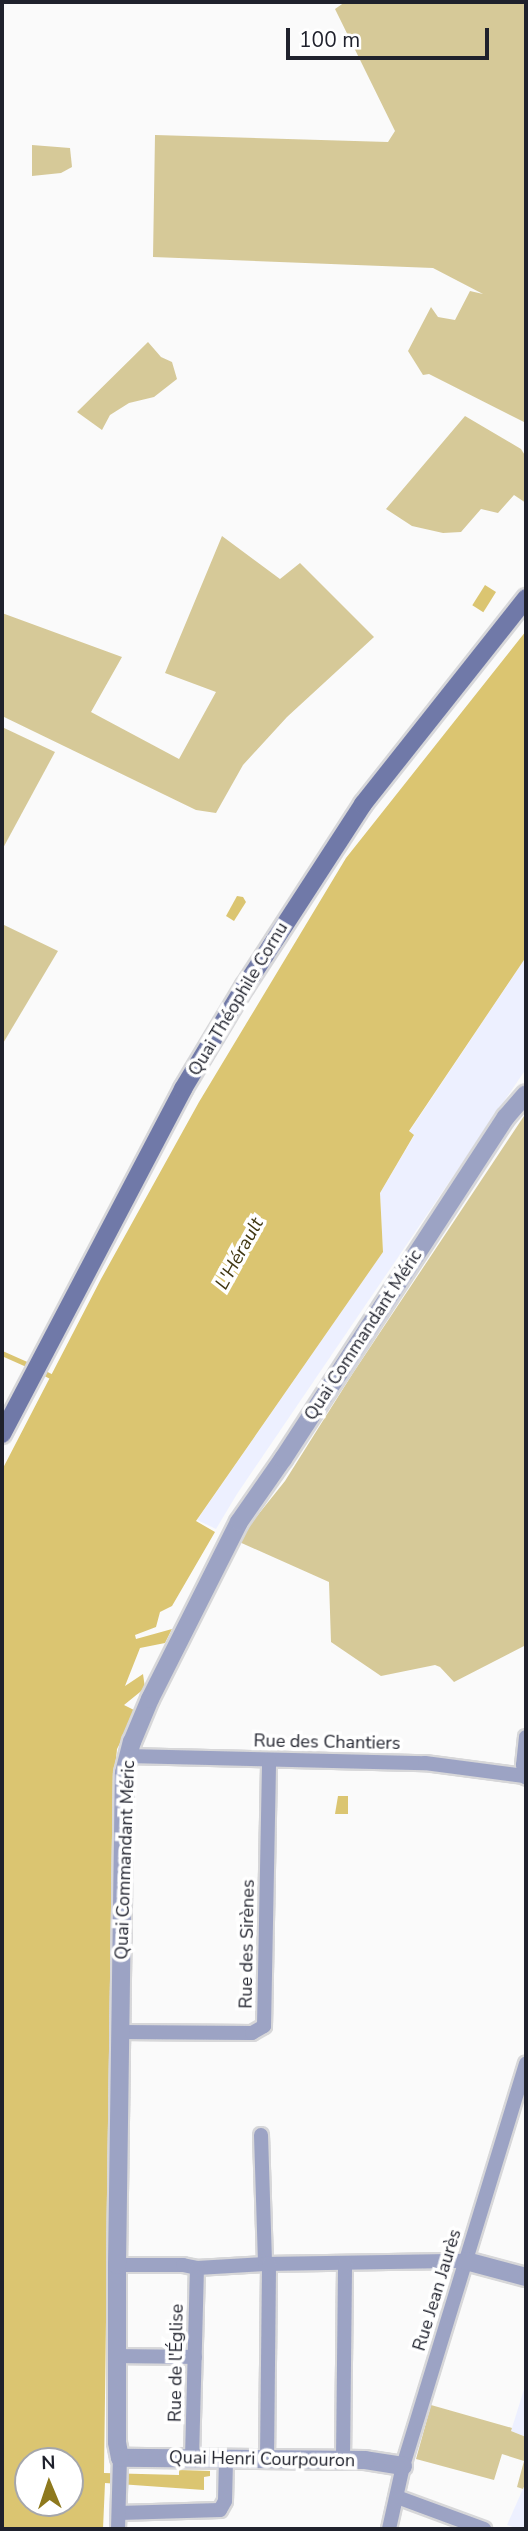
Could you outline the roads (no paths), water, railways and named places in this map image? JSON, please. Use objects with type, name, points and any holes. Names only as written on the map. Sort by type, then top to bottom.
[{"type":"main road","name":"Quai Théophile Cornu","points":[[2,1434],[183,1089],[326,857],[363,804],[526,598]]},
{"type":"street","name":"Quai Commandant Méric","points":[[118,2529],[120,2471],[117,2442],[117,2265],[123,1809],[128,1756],[150,1699],[239,1522],[506,1117],[526,1094]]},
{"type":"street","points":[[525,1777],[526,1737]]},
{"type":"street","name":"Rue des Chantiers","points":[[128,1756],[425,1763],[525,1777]]},
{"type":"street","name":"Rue des Sirènes","points":[[121,2032],[252,2033],[264,2026],[269,1760]]},
{"type":"street","name":"Rue Jean Jaurès","points":[[389,2529],[403,2466],[526,2063]]},
{"type":"street","points":[[261,2135],[267,2264],[267,2459]]},
{"type":"street","points":[[117,2265],[183,2265],[197,2269],[267,2264],[466,2261],[526,2277]]},
{"type":"street","points":[[343,2460],[345,2263]]},
{"type":"street","name":"Rue de l'Église","points":[[192,2458],[197,2269]]},
{"type":"street","points":[[117,2356],[195,2357]]},
{"type":"street","name":"Quai Henri Courpouron","points":[[120,2471],[192,2458],[343,2460],[403,2466]]},
{"type":"street","points":[[119,2513],[220,2510],[225,2501],[226,2459]]},
{"type":"street","points":[[397,2497],[484,2529]]},
{"type":"water","points":[[485,585],[496,592],[483,612],[472,605]]},
{"type":"water","name":"L'Hérault","points":[[526,631],[526,957],[409,1131],[414,1135],[380,1193],[383,1252],[196,1521],[215,1532],[172,1606],[160,1612],[156,1627],[135,1635],[136,1639],[172,1629],[165,1643],[140,1648],[125,1686],[143,1674],[145,1688],[124,1705],[136,1711],[117,1749],[113,1788],[104,2473],[179,2475],[179,2470],[210,2471],[210,2476],[204,2477],[204,2490],[105,2483],[103,2529],[2,2529],[2,1470],[101,1279],[199,1102],[346,858]]},
{"type":"water","points":[[237,896],[243,897],[246,902],[234,921],[226,916]]},
{"type":"water","points":[[338,1796],[348,1796],[348,1814],[335,1814]]},
{"type":"waterway","points":[[2,1353],[33,1367]]},
{"type":"waterway","points":[[41,1371],[51,1376]]}]
